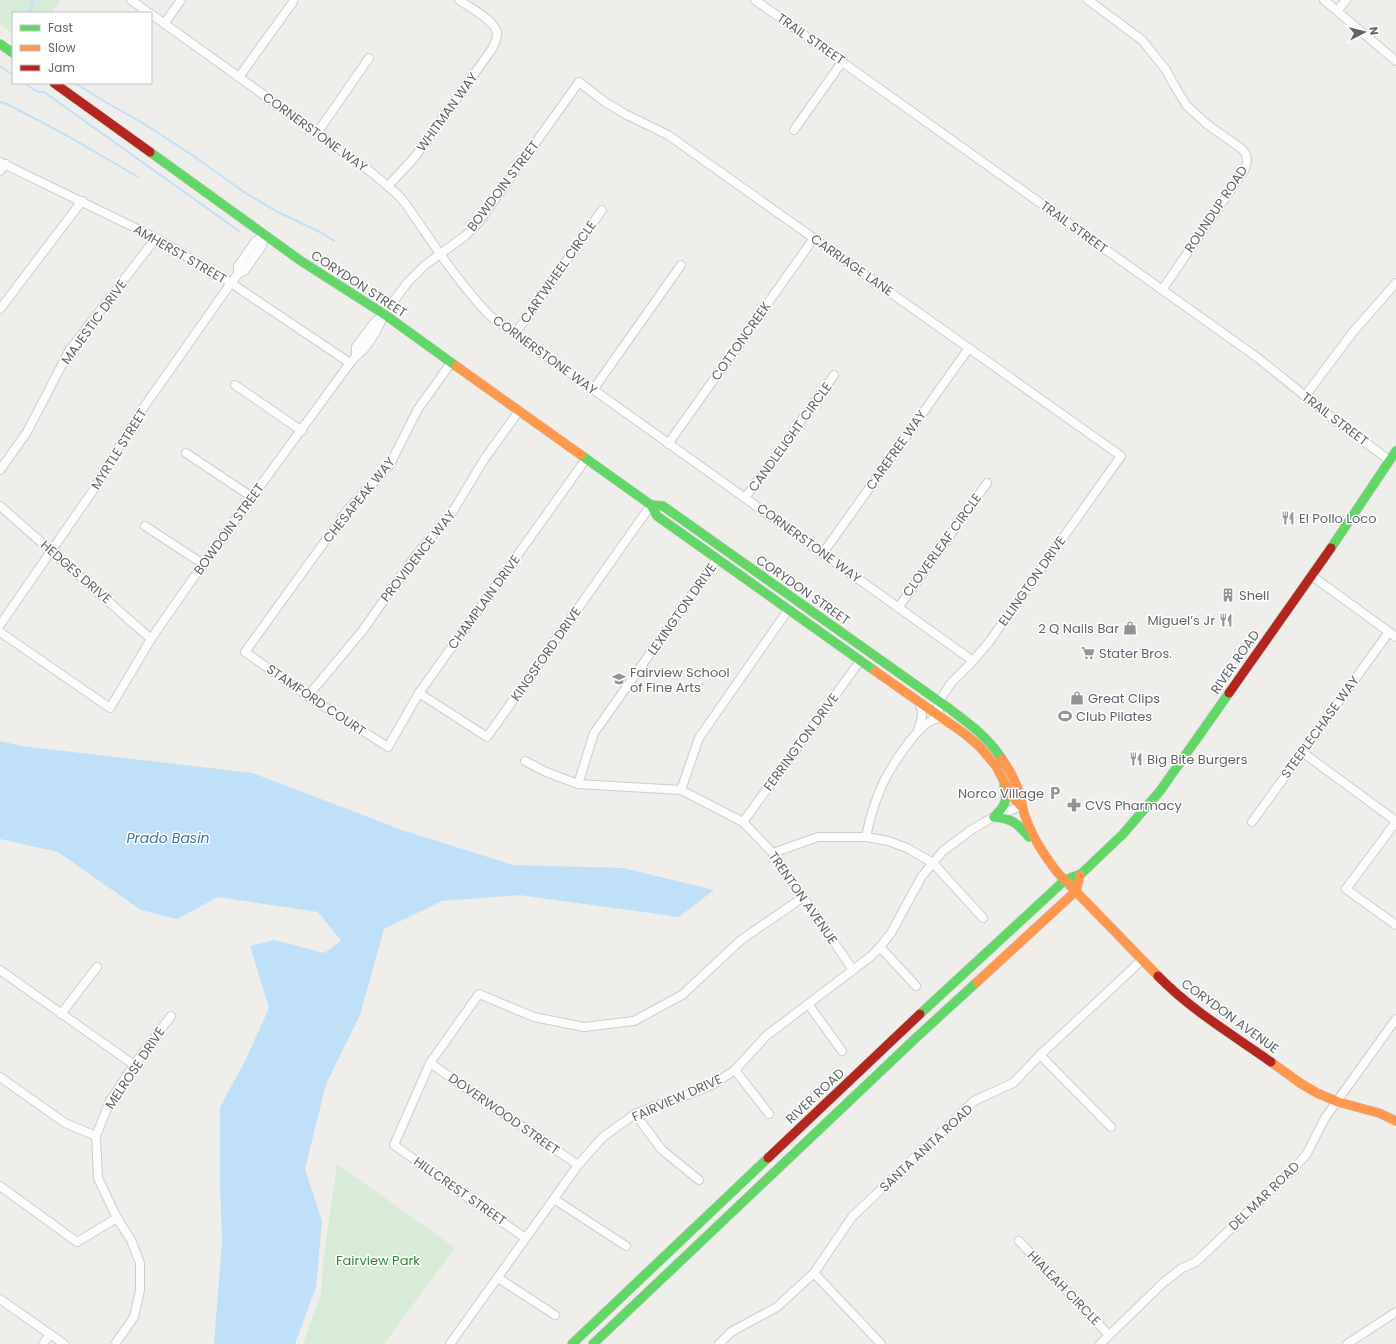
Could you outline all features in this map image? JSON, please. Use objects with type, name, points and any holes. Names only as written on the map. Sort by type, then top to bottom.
[{"type":"main road","points":[[0,35],[7,48]]},
{"type":"main road","name":"CORYDON STREET","points":[[55,84],[301,261],[384,314],[651,505],[657,516],[965,734],[980,747],[996,766],[1012,794],[1021,806],[1037,845],[1046,859],[1076,891]]},
{"type":"main road","name":"RIVER ROAD","points":[[572,1344],[925,1009],[1065,880],[1080,875],[1123,834],[1160,791],[1312,576],[1364,495],[1396,451]]},
{"type":"main road","name":"CORYDON STREET","points":[[651,505],[663,506],[939,702],[984,736],[1005,764],[1019,790],[1021,806]]},
{"type":"main road","points":[[994,817],[1005,804],[1007,799],[996,766]]},
{"type":"main road","points":[[994,817],[1006,817],[1015,821],[1037,845]]},
{"type":"main road","points":[[1076,891],[1080,875]]},
{"type":"main road","name":"RIVER ROAD","points":[[593,1344],[919,1034],[1076,891]]},
{"type":"main road","name":"CORYDON AVENUE","points":[[1076,891],[1172,990],[1196,1009],[1300,1083],[1317,1093],[1338,1102],[1379,1113],[1396,1121]]},
{"type":"street","name":"CORNERSTONE WAY","points":[[131,0],[147,12]]},
{"type":"street","points":[[164,24],[181,0]]},
{"type":"street","name":"WHITMAN WAY","points":[[388,186],[414,158],[492,49],[496,41],[497,32],[493,24],[459,0]]},
{"type":"street","name":"TRAIL STREET","points":[[755,0],[1258,358],[1331,417],[1389,460]]},
{"type":"street","name":"ROUNDUP ROAD","points":[[1088,0],[1142,40],[1166,70],[1187,106],[1208,125],[1246,153],[1247,158],[1245,169],[1162,290]]},
{"type":"street","points":[[1324,0],[1338,10],[1396,61]]},
{"type":"street","points":[[1338,10],[1346,0]]},
{"type":"street","points":[[239,78],[293,2]]},
{"type":"street","name":"CORNERSTONE WAY","points":[[152,15],[371,172],[388,186],[405,203],[469,294],[489,315],[973,661]]},
{"type":"street","points":[[317,133],[369,58]]},
{"type":"street","points":[[794,130],[842,62]]},
{"type":"street","name":"CARRIAGE LANE","points":[[578,82],[605,102],[625,114],[668,135],[1121,456]]},
{"type":"street","name":"BOWDOIN STREET","points":[[0,632],[110,708],[151,639],[203,564],[302,431],[356,355],[356,347],[408,283],[425,266],[465,236],[478,223],[578,82]]},
{"type":"street","points":[[0,171],[3,163]]},
{"type":"street","name":"AMHERST STREET","points":[[3,163],[156,238],[231,283],[350,363]]},
{"type":"street","points":[[0,309],[82,201]]},
{"type":"street","name":"CARTWHEEL CIRCLE","points":[[515,334],[602,210]]},
{"type":"street","name":"MYRTLE STREET","points":[[0,625],[94,489],[139,414],[238,274],[238,266],[255,242],[264,235]]},
{"type":"street","name":"MAJESTIC DRIVE","points":[[0,470],[27,432],[69,351],[156,238]]},
{"type":"street","name":"COTTONCREEK","points":[[668,444],[814,238]]},
{"type":"street","points":[[593,390],[681,265]]},
{"type":"street","points":[[1305,396],[1353,332],[1396,283]]},
{"type":"street","name":"CAREFREE WAY","points":[[823,553],[968,348]]},
{"type":"street","name":"CHESAPEAK WAY","points":[[245,652],[349,508],[389,466],[418,409],[451,363]]},
{"type":"street","name":"CANDLELIGHT CIRCLE","points":[[745,498],[834,375]]},
{"type":"street","points":[[235,385],[302,431]]},
{"type":"street","name":"PROVIDENCE WAY","points":[[308,696],[363,630],[413,559],[453,511],[485,458],[519,411]]},
{"type":"street","points":[[186,453],[252,497]]},
{"type":"street","name":"ELLINGTON DRIVE","points":[[939,702],[952,682],[989,642],[1121,456]]},
{"type":"street","name":"CHAMPLAIN DRIVE","points":[[388,747],[419,692],[586,459]]},
{"type":"street","name":"CLOVERLEAF CIRCLE","points":[[898,608],[987,483]]},
{"type":"street","name":"KINGSFORD DRIVE","points":[[419,692],[487,737],[651,505]]},
{"type":"street","name":"HEDGES DRIVE","points":[[0,506],[151,639]]},
{"type":"street","points":[[145,526],[203,564]]},
{"type":"street","name":"LEXINGTON DRIVE","points":[[578,784],[594,733],[717,559]]},
{"type":"street","points":[[1312,576],[1396,637]]},
{"type":"street","points":[[681,790],[699,738],[788,610]]},
{"type":"street","name":"STEEPLECHASE WAY","points":[[1252,822],[1389,632]]},
{"type":"street","name":"STAMFORD COURT","points":[[245,652],[308,696],[388,747]]},
{"type":"street","name":"FERRINGTON DRIVE","points":[[743,822],[860,661]]},
{"type":"street","name":"CORYDON STREET","points":[[898,686],[904,686],[927,701],[939,702]]},
{"type":"street","points":[[866,837],[871,814],[879,792],[888,774],[917,732],[923,715],[923,710],[919,702]]},
{"type":"street","points":[[917,732],[931,721],[942,718],[939,713],[939,702]]},
{"type":"street","points":[[1302,752],[1396,821],[1346,889],[1396,925]]},
{"type":"street","name":"TRENTON AVENUE","points":[[525,761],[546,772],[578,784],[681,790],[743,822],[773,853],[802,898],[853,970]]},
{"type":"street","name":"FAIRVIEW DRIVE","points":[[450,1344],[578,1165],[603,1137],[635,1114],[712,1085],[735,1070],[766,1036],[789,1017],[870,957],[880,947],[891,933],[922,876],[943,851],[971,830],[994,817],[1021,806]]},
{"type":"street","points":[[773,853],[818,837],[866,837],[888,841],[907,848],[933,863],[983,918]]},
{"type":"street","points":[[430,1063],[479,994],[534,1017],[584,1027],[634,1021],[682,996],[742,940],[802,898]]},
{"type":"street","points":[[880,947],[916,986]]},
{"type":"street","name":"SANTA ANITA ROAD","points":[[719,1344],[731,1332],[777,1307],[814,1273],[852,1217],[974,1102],[1013,1082],[1142,960]]},
{"type":"street","points":[[61,1014],[97,967]]},
{"type":"street","points":[[0,970],[134,1065]]},
{"type":"street","points":[[808,1004],[842,1051]]},
{"type":"street","name":"MELROSE DRIVE","points":[[115,1344],[134,1317],[140,1290],[140,1263],[131,1240],[117,1218],[98,1178],[96,1136],[110,1101],[134,1065],[171,1016]]},
{"type":"street","name":"DEL MAR ROAD","points":[[1100,1344],[1163,1283],[1182,1268],[1196,1262],[1298,1165],[1306,1155],[1325,1118],[1338,1102],[1396,1019]]},
{"type":"street","points":[[1040,1055],[1111,1127]]},
{"type":"street","name":"HILLCREST STREET","points":[[430,1063],[394,1145],[525,1238]]},
{"type":"street","name":"DOVERWOOD STREET","points":[[430,1063],[578,1165]]},
{"type":"street","points":[[735,1070],[769,1114]]},
{"type":"street","points":[[0,1077],[65,1123],[96,1136]]},
{"type":"street","points":[[635,1114],[662,1150],[699,1180]]},
{"type":"street","points":[[0,1186],[77,1242],[117,1218]]},
{"type":"street","points":[[554,1199],[626,1246]]},
{"type":"street","name":"HIALEAH CIRCLE","points":[[1019,1241],[1109,1335]]},
{"type":"street","points":[[814,1273],[881,1344]]},
{"type":"street","points":[[498,1278],[555,1315]]},
{"type":"street","points":[[0,1299],[64,1344]]},
{"type":"street","points":[[1347,1344],[1396,1312]]},
{"type":"street","points":[[43,1344],[50,1334]]},
{"type":"green space","points":[[0,0],[61,0],[52,12],[12,12],[12,33],[0,24]]},
{"type":"green space","name":"Fairview Park","points":[[337,1164],[455,1248],[384,1344],[303,1344],[321,1293],[323,1263]]},
{"type":"water","name":"Prado Basin","points":[[0,741],[21,746],[253,773],[402,830],[513,865],[623,868],[714,890],[679,917],[519,895],[442,901],[384,929],[360,1015],[326,1084],[305,1169],[322,1221],[316,1287],[295,1344],[214,1344],[222,1242],[220,1107],[245,1061],[269,1008],[250,946],[274,940],[324,953],[341,941],[318,912],[218,897],[177,919],[141,910],[58,852],[0,839]]},
{"type":"waterway","points":[[31,12],[33,0]]},
{"type":"waterway","points":[[27,12],[31,11]]},
{"type":"waterway","points":[[0,66],[12,74]]},
{"type":"waterway","points":[[26,84],[38,92],[44,92],[239,231]]},
{"type":"waterway","points":[[77,84],[146,125],[247,194],[278,212],[322,233],[334,241]]},
{"type":"waterway","points":[[0,102],[7,104],[66,135],[138,177]]},
{"type":"traffic: fast","points":[[0,44],[12,52]]},
{"type":"traffic: fast","points":[[150,152],[301,261],[384,314],[456,366]]},
{"type":"traffic: fast","points":[[1331,548],[1396,451]]},
{"type":"traffic: fast","points":[[581,455],[651,505],[657,516],[875,671]]},
{"type":"traffic: fast","points":[[651,505],[663,506],[947,707],[970,724],[984,737],[1002,759]]},
{"type":"traffic: fast","points":[[920,1014],[1065,880],[1081,874],[1123,834],[1160,791],[1229,693]]},
{"type":"traffic: fast","points":[[994,817],[1005,803],[1006,796],[1004,786]]},
{"type":"traffic: fast","points":[[994,817],[1014,822],[1029,837]]},
{"type":"traffic: fast","points":[[593,1344],[919,1035],[977,982]]},
{"type":"traffic: fast","points":[[572,1344],[768,1158]]},
{"type":"traffic: slow","points":[[456,366],[581,455]]},
{"type":"traffic: slow","points":[[875,671],[965,734],[980,747],[996,766],[1011,795],[1021,806]]},
{"type":"traffic: slow","points":[[1002,759],[1012,775],[1031,831],[1052,866],[1158,976]]},
{"type":"traffic: slow","points":[[977,982],[1076,891],[1080,875]]},
{"type":"traffic: slow","points":[[1271,1062],[1300,1083],[1317,1093],[1338,1102],[1379,1113],[1396,1121]]},
{"type":"traffic: jam","points":[[55,84],[150,152]]},
{"type":"traffic: jam","points":[[1229,693],[1331,548]]},
{"type":"traffic: jam","points":[[1158,976],[1198,1011],[1271,1062]]},
{"type":"traffic: jam","points":[[768,1158],[920,1014]]},
{"type":"place","name":"El Pollo Loco","points":[[1288,518]]},
{"type":"place","name":"Shell","points":[[1228,595]]},
{"type":"place","name":"Miguel’s Jr","points":[[1226,620]]},
{"type":"place","name":"2 Q Nails Bar","points":[[1130,628]]},
{"type":"place","name":"Stater Bros.","points":[[1088,653]]},
{"type":"place","name":"Fairview School of Fine Arts","points":[[619,679]]},
{"type":"place","name":"Great Clips","points":[[1077,698]]},
{"type":"place","name":"Club Pilates","points":[[1065,716]]},
{"type":"place","name":"Big Bite Burgers","points":[[1136,759]]},
{"type":"place","name":"Norco Village","points":[[1055,793]]},
{"type":"place","name":"CVS Pharmacy","points":[[1074,805]]}]
